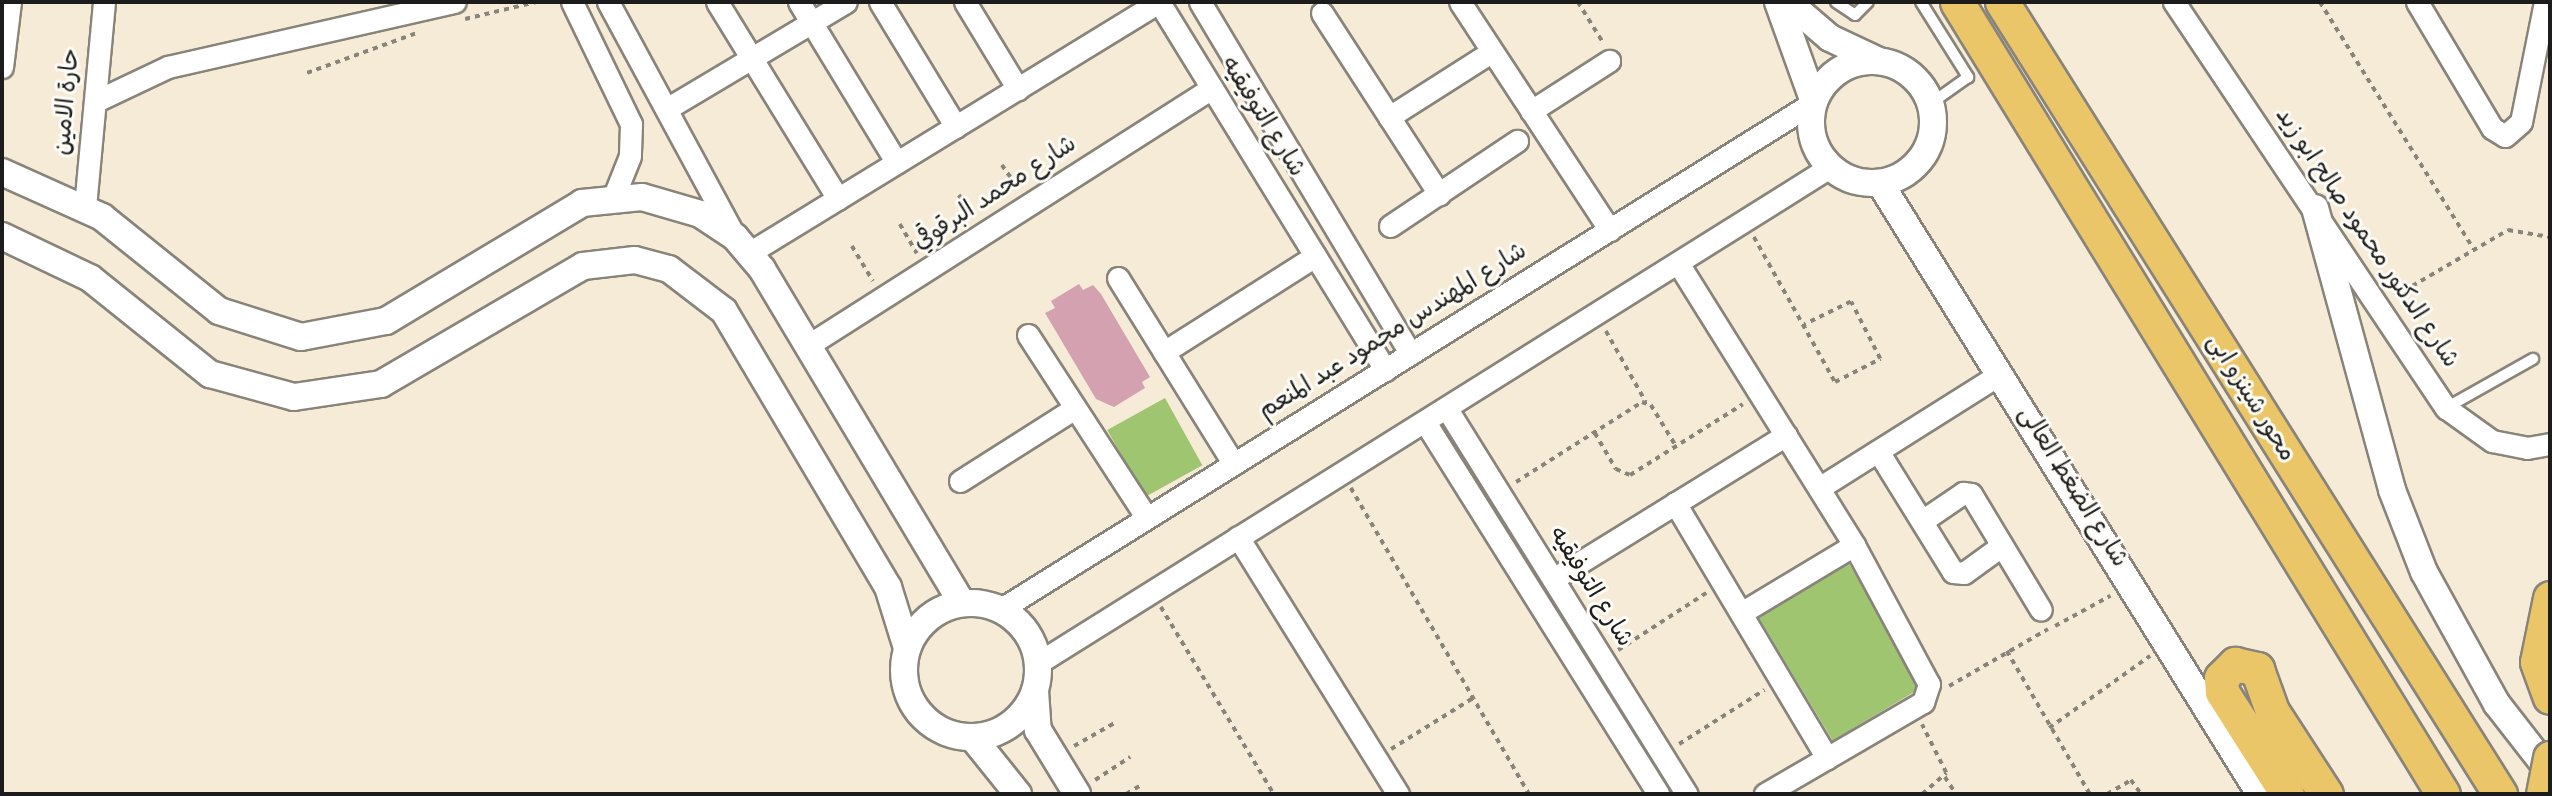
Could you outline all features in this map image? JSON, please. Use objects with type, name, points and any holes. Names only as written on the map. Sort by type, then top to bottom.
[{"type":"main road","name":"محور شينزو ابى","points":[[1957,2],[2443,794]]},
{"type":"main road","name":"محور شينزو ابى","points":[[2002,2],[2500,794]]},
{"type":"main road","points":[[2550,598],[2537,662],[2550,697]]},
{"type":"main road","points":[[2264,794],[2222,692],[2221,678],[2235,664],[2257,669],[2272,711],[2326,794]]},
{"type":"main road","points":[[2543,794],[2550,758]]},
{"type":"street","points":[[2,67],[10,2]]},
{"type":"street","name":"حارة الامين","points":[[85,207],[104,2]]},
{"type":"street","points":[[572,2],[631,124],[631,156],[614,196]]},
{"type":"street","points":[[608,2],[742,245],[807,346],[962,603]]},
{"type":"street","points":[[717,2],[838,199]]},
{"type":"street","points":[[799,2],[897,163]]},
{"type":"street","points":[[668,108],[846,2]]},
{"type":"street","points":[[880,2],[956,127]]},
{"type":"street","points":[[965,2],[1018,89]]},
{"type":"street","points":[[742,245],[838,199],[1159,2]]},
{"type":"street","name":"شارع التوفيقيه","points":[[1159,2],[1385,370]]},
{"type":"street","name":"شارع التوفيقيه","points":[[1200,2],[1411,354]]},
{"type":"street","points":[[1460,2],[1609,230]]},
{"type":"street","points":[[1778,2],[1814,102],[1814,142],[1830,167],[1859,182],[1880,183],[1905,173],[1923,155],[1932,130],[1930,104],[1908,73],[1830,38],[1788,2]]},
{"type":"street","name":"شارع الدكتور محمود صالح ابو زيد","points":[[2174,2],[2315,208],[2446,408],[2492,441],[2527,448],[2550,444]]},
{"type":"street","points":[[2417,2],[2492,128],[2505,136],[2521,122],[2545,2]]},
{"type":"street","points":[[96,101],[168,67],[458,11]]},
{"type":"street","points":[[1322,13],[1439,194]]},
{"type":"street","points":[[1389,117],[1491,52]]},
{"type":"street","points":[[1531,111],[1609,61]]},
{"type":"street","points":[[1814,102],[1846,67],[1884,62]]},
{"type":"street","name":"شارع محمد البرقوقي","points":[[807,346],[1212,88]]},
{"type":"street","name":"شارع المهندس محمود عبد المنعم","points":[[1001,609],[1814,102]]},
{"type":"street","points":[[1390,226],[1517,141]]},
{"type":"street","points":[[1038,663],[1830,167]]},
{"type":"street","points":[[2,172],[85,207],[133,237],[219,311],[273,333],[311,337],[386,321],[563,210],[614,196],[681,206],[742,245]]},
{"type":"street","name":"شارع الضغط العالى","points":[[1880,183],[2264,794]]},
{"type":"street","points":[[2315,208],[2415,552],[2464,651],[2550,772]]},
{"type":"street","points":[[2,236],[90,278],[210,374],[294,397],[381,384],[583,266],[635,260],[669,268],[724,311],[888,587],[907,648],[905,685],[917,710],[937,729],[973,738],[1012,724],[1035,691]]},
{"type":"street","points":[[1164,352],[1315,256]]},
{"type":"street","points":[[1678,263],[1854,545],[1927,675],[1918,705],[1765,794]]},
{"type":"street","points":[[1118,278],[1234,464]]},
{"type":"street","points":[[1028,335],[1147,518]]},
{"type":"street","points":[[1819,488],[2000,374]]},
{"type":"street","points":[[960,481],[1075,408]]},
{"type":"street","name":"شارع التوفيقيه","points":[[1447,409],[1687,794]]},
{"type":"street","name":"شارع التوفيقيه","points":[[1425,422],[1658,794]]},
{"type":"street","points":[[1553,579],[1786,435]]},
{"type":"street","points":[[1878,451],[1958,575],[2001,546]]},
{"type":"street","points":[[1479,506],[1499,493]]},
{"type":"street","points":[[1922,521],[1969,493],[2041,610]]},
{"type":"street","points":[[1675,503],[1827,758]]},
{"type":"street","points":[[1238,537],[1398,794]]},
{"type":"street","points":[[1741,613],[1854,545]]},
{"type":"street","points":[[907,648],[928,618],[962,603],[1001,609],[1026,631],[1038,663],[1035,721],[1076,794]]},
{"type":"street","points":[[973,738],[1018,794]]},
{"type":"lane","points":[[1836,2],[1855,15],[1868,2]]},
{"type":"lane","points":[[1921,2],[1968,78],[1930,104]]},
{"type":"lane","points":[[2446,408],[2533,359]]},
{"type":"path","points":[[458,11],[536,2]]},
{"type":"path","points":[[1578,2],[1609,61]]},
{"type":"path","points":[[2320,2],[2474,250]]},
{"type":"path","points":[[307,73],[422,31]]},
{"type":"path","points":[[1002,165],[1029,205]]},
{"type":"path","points":[[959,195],[984,234]]},
{"type":"path","points":[[1746,221],[1804,326],[1836,383],[1880,359],[1851,302],[1804,326]]},
{"type":"path","points":[[900,224],[928,270]]},
{"type":"path","points":[[2378,306],[2508,230],[2550,237]]},
{"type":"path","points":[[852,246],[884,298]]},
{"type":"path","points":[[1596,314],[1646,402],[1676,446]]},
{"type":"path","points":[[1594,433],[1625,475],[1760,393]]},
{"type":"path","points":[[1499,493],[1646,402]]},
{"type":"path","points":[[1342,472],[1529,794]]},
{"type":"path","points":[[1602,660],[1722,582]]},
{"type":"path","points":[[1956,794],[1945,777],[1918,705],[2007,651],[2132,585]]},
{"type":"path","points":[[1151,591],[1274,794]]},
{"type":"path","points":[[2049,728],[2168,643]]},
{"type":"path","points":[[2007,651],[2049,728],[2090,794]]},
{"type":"path","points":[[1661,755],[1781,679]]},
{"type":"path","points":[[1375,758],[1473,698]]},
{"type":"path","points":[[1054,758],[1116,722]]},
{"type":"path","points":[[1076,794],[1130,757]]},
{"type":"path","points":[[1922,794],[1945,777]]},
{"type":"path","points":[[2107,794],[2131,780],[2141,794]]},
{"type":"path","points":[[1126,794],[1140,785]]},
{"type":"green space","points":[[1165,398],[1202,465],[1145,497],[1107,430]]},
{"type":"green space","points":[[1846,559],[1923,687],[1833,741],[1756,613]]},
{"type":"building","points":[[1079,284],[1083,290],[1093,285],[1101,294],[1150,377],[1142,382],[1145,388],[1114,407],[1096,399],[1045,313],[1055,308],[1051,301]]}]
